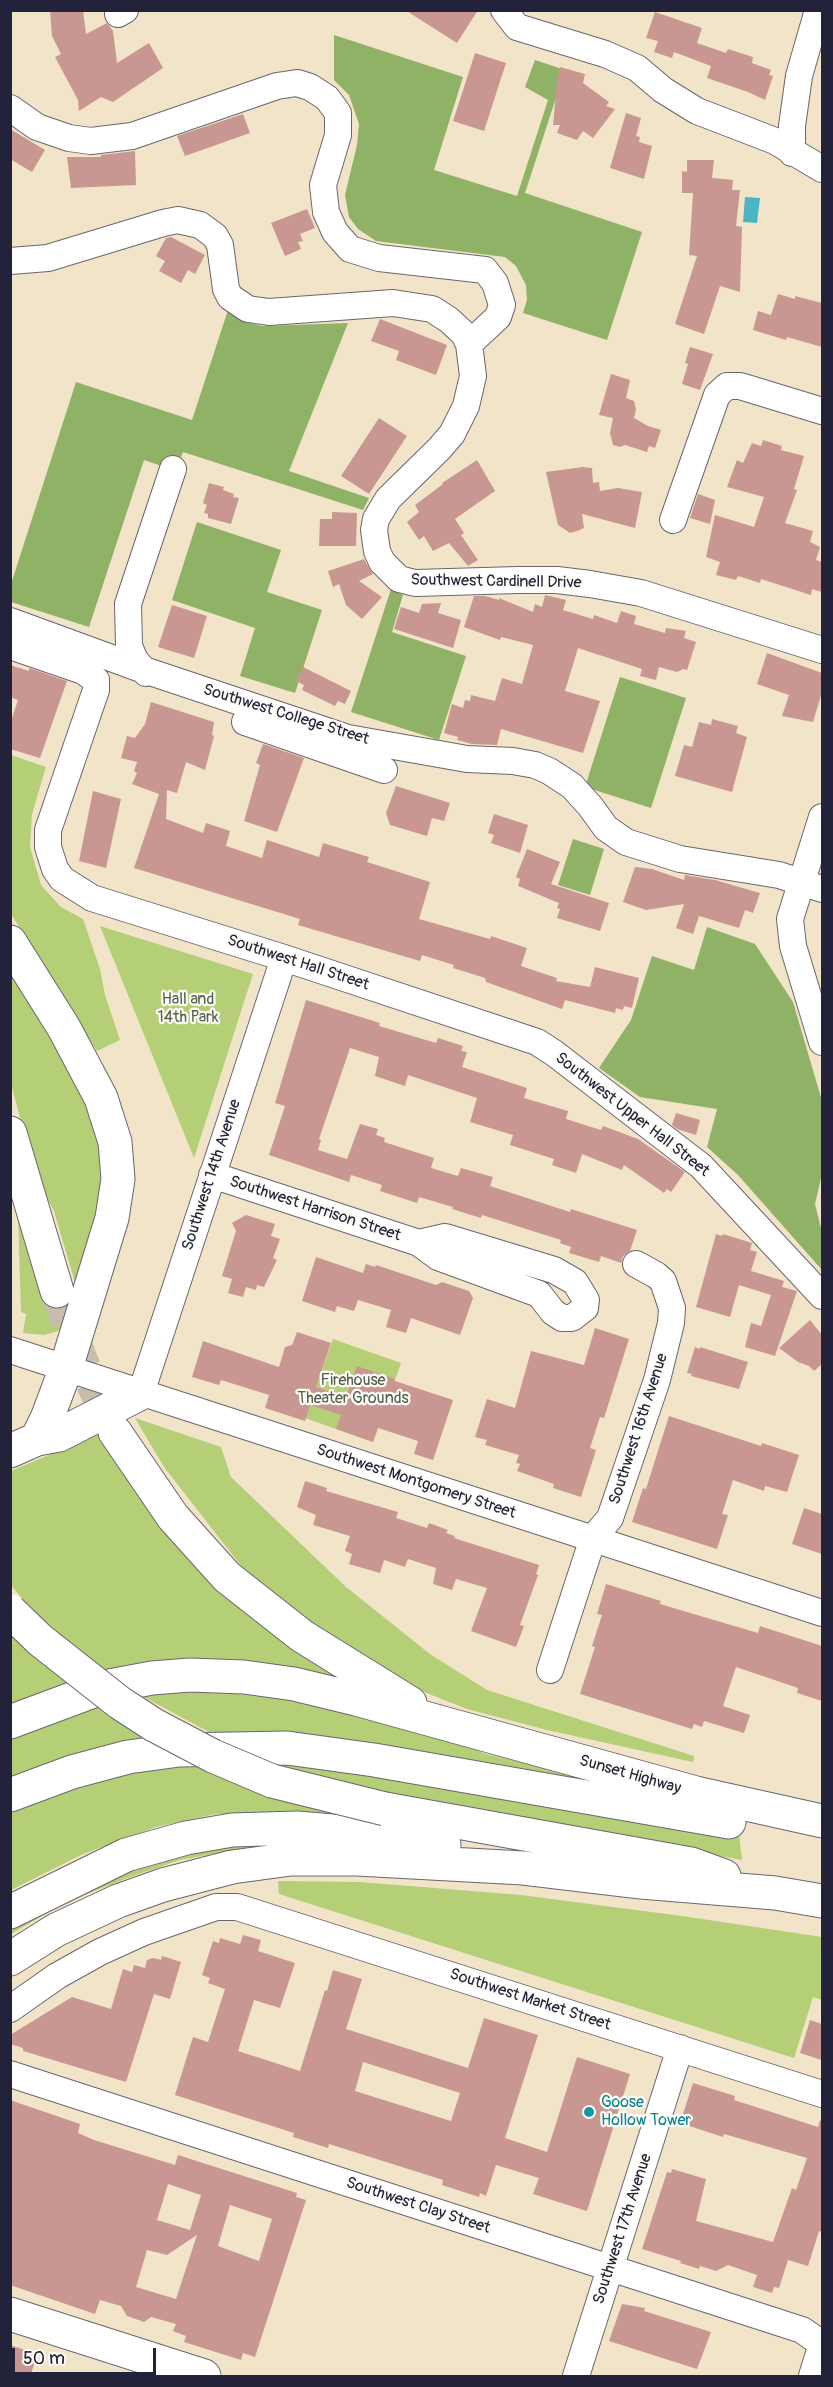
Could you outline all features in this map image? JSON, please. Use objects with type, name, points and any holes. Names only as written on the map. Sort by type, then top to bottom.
[{"type":"main road","points":[[10,942],[64,1028],[101,1098],[116,1142],[118,1179],[112,1218],[66,1368],[48,1416],[21,1446]]},
{"type":"main road","points":[[10,1133],[57,1291]]},
{"type":"main road","points":[[21,1446],[59,1435],[141,1393]]},
{"type":"main road","points":[[115,1432],[173,1517],[227,1578],[302,1636],[440,1721]]},
{"type":"main road","points":[[10,1611],[40,1640],[120,1703],[154,1725],[213,1756],[272,1781],[385,1809],[691,1864],[775,1893]]},
{"type":"main road","points":[[10,1722],[104,1687],[152,1678],[199,1675],[244,1677],[294,1684],[440,1721]]},
{"type":"main road","name":"Sunset Highway","points":[[440,1721],[696,1793],[822,1821]]},
{"type":"main road","points":[[10,1795],[72,1772],[128,1757],[179,1750],[287,1748],[374,1760],[813,1836],[822,1835]]},
{"type":"main road","points":[[10,1912],[126,1855],[186,1838],[232,1830],[297,1828],[380,1835],[467,1848],[523,1868]]},
{"type":"main road","points":[[10,1959],[57,1930],[118,1901],[163,1885],[232,1867],[291,1859],[523,1868],[641,1882],[775,1893],[822,1901]]},
{"type":"main road","points":[[10,2314],[204,2376]]},
{"type":"street","points":[[504,10],[517,27],[605,54],[637,68],[663,90],[697,111],[774,141],[822,169]]},
{"type":"street","points":[[792,153],[792,126],[799,76],[818,10]]},
{"type":"street","points":[[10,108],[37,127],[69,138],[92,141],[132,136],[277,86],[297,83],[310,87],[327,98],[338,113],[338,135],[323,185],[326,212],[335,231],[350,249],[379,258],[485,270],[495,283],[502,305],[498,317],[469,344],[465,334],[449,320],[432,309],[413,305],[393,303],[269,312],[248,309],[230,297],[226,289],[220,245],[215,236],[200,225],[178,220],[48,258],[10,261]]},
{"type":"street","name":"Southwest Cardinell Drive","points":[[469,344],[473,376],[460,421],[439,449],[388,499],[376,519],[374,530],[377,551],[382,562],[399,579],[415,583],[518,580],[590,584],[641,593],[822,650]]},
{"type":"street","points":[[673,520],[717,395],[727,386],[740,386],[822,411]]},
{"type":"street","points":[[173,469],[128,604],[129,646],[135,660],[168,692],[197,706],[384,770]]},
{"type":"street","name":"Southwest College Street","points":[[10,621],[144,670],[348,738],[467,759],[513,760],[535,765],[572,786],[606,828],[626,842],[680,859],[779,875],[811,886]]},
{"type":"street","name":"Southwest Hall Street","points":[[10,646],[83,671],[96,680],[96,690],[48,830],[48,847],[55,868],[62,879],[92,897],[537,1042]]},
{"type":"street","points":[[822,817],[811,886],[789,919],[790,933],[822,1041]]},
{"type":"street","name":"Southwest 14th Avenue","points":[[141,1393],[284,958]]},
{"type":"street","name":"Southwest Upper Hall Street","points":[[537,1042],[701,1166],[822,1296]]},
{"type":"street","name":"Southwest Harrison Street","points":[[212,1175],[419,1243],[438,1257],[539,1294],[553,1312],[562,1318],[572,1318],[585,1308],[586,1300],[575,1281],[554,1270],[445,1237],[419,1243]]},
{"type":"street","name":"Southwest 16th Avenue","points":[[550,1670],[593,1538],[610,1518],[657,1380],[672,1316],[670,1298],[663,1281],[636,1264]]},
{"type":"street","name":"Southwest Montgomery Street","points":[[17,1352],[822,1613]]},
{"type":"street","name":"Southwest Market Street","points":[[10,2009],[57,1976],[135,1936],[195,1912],[216,1907],[237,1907],[822,2094]]},
{"type":"street","name":"Southwest 17th Avenue","points":[[576,2376],[680,2048]]},
{"type":"street","name":"Southwest Clay Street","points":[[10,2074],[802,2330],[822,2344]]},
{"type":"street","points":[[812,2376],[822,2344]]},
{"type":"green space","points":[[334,35],[463,77],[434,170],[517,196],[548,100],[525,87],[535,60],[565,70],[525,193],[642,232],[607,340],[523,313],[527,300],[526,285],[516,266],[505,257],[376,241],[358,229],[349,217],[345,195],[357,145],[359,124],[349,95],[334,80]]},
{"type":"green space","points":[[228,310],[244,322],[262,326],[348,323],[289,471],[369,498],[363,510],[183,452],[176,471],[144,460],[89,627],[11,602],[11,584],[76,382],[192,420]]},
{"type":"green space","points":[[197,522],[281,550],[267,592],[322,610],[295,693],[240,676],[255,628],[172,600]]},
{"type":"green space","points":[[391,589],[403,595],[392,632],[466,656],[439,740],[351,712]]},
{"type":"green space","points":[[620,677],[686,698],[651,808],[585,787]]},
{"type":"green space","points":[[11,755],[46,767],[32,814],[30,847],[41,885],[61,907],[83,919],[100,969],[105,995],[120,1040],[97,1051],[11,914]]},
{"type":"green space","points":[[573,839],[604,849],[590,895],[558,885]]},
{"type":"green space","name":"Hall and 14th Park","points":[[100,926],[253,974],[194,1158]]},
{"type":"green space","points":[[707,927],[755,944],[793,1002],[822,1101],[822,1174],[815,1204],[822,1232],[822,1270],[738,1175],[707,1147],[717,1109],[640,1097],[599,1068],[631,1020],[652,956],[694,970]]},
{"type":"green space","points":[[10,969],[35,1006],[90,1113],[100,1138],[104,1198],[64,1325],[58,1331],[44,1335],[23,1333],[26,1314],[21,1312],[18,1215],[49,1296],[76,1286],[54,1211],[35,1175],[11,1083]]},
{"type":"green space","name":"Firehouse Theater Grounds","points":[[333,1339],[401,1363],[373,1442],[305,1418]]},
{"type":"green space","points":[[135,1418],[221,1447],[231,1477],[346,1587],[430,1654],[487,1690],[694,1756],[693,1762],[547,1730],[467,1709],[399,1682],[259,1589],[164,1467]]},
{"type":"green space","points":[[101,1433],[338,1672],[335,1684],[104,1674],[29,1607],[11,1585],[11,1471]]},
{"type":"green space","points":[[10,1628],[73,1685],[11,1706]]},
{"type":"green space","points":[[236,1684],[400,1721],[486,1754],[604,1781],[602,1788],[211,1733],[138,1694]]},
{"type":"green space","points":[[99,1705],[157,1741],[11,1782],[11,1737]]},
{"type":"green space","points":[[182,1755],[382,1820],[273,1813],[216,1814],[156,1827],[83,1854],[11,1890],[10,1811],[42,1792]]},
{"type":"green space","points":[[301,1759],[739,1834],[742,1860],[400,1798],[267,1762]]},
{"type":"green space","points":[[266,1844],[180,1860],[130,1877],[66,1902],[11,1934],[11,1926],[121,1869],[188,1849]]},
{"type":"green space","points":[[278,1881],[360,1882],[521,1895],[822,1937],[822,2000],[813,1997],[794,2058],[279,1894]]},
{"type":"water","points":[[745,197],[760,198],[757,223],[743,222]]},
{"type":"building","points":[[50,10],[83,10],[86,34],[107,23],[113,31],[117,63],[149,43],[163,68],[113,102],[101,97],[79,111],[78,100],[55,57],[61,54],[52,36]]},
{"type":"building","points":[[405,10],[478,10],[457,43]]},
{"type":"building","points":[[655,12],[702,28],[697,43],[726,53],[728,49],[753,57],[752,63],[771,70],[769,75],[773,76],[765,100],[707,78],[711,66],[674,52],[672,58],[654,52],[658,41],[646,38]]},
{"type":"building","points":[[475,53],[506,63],[484,131],[453,121]]},
{"type":"building","points":[[560,67],[585,74],[583,83],[609,102],[606,106],[615,109],[593,138],[583,131],[577,140],[557,133],[560,125],[553,125]]},
{"type":"building","points":[[626,113],[641,118],[636,136],[640,137],[639,142],[652,146],[644,179],[610,168]]},
{"type":"building","points":[[243,114],[250,133],[185,156],[177,136]]},
{"type":"building","points":[[10,129],[45,150],[32,172],[10,159]]},
{"type":"building","points":[[135,151],[136,185],[71,188],[67,157],[101,157],[101,155]]},
{"type":"building","points":[[687,160],[714,160],[712,178],[733,180],[732,190],[740,190],[736,226],[742,227],[740,292],[720,286],[704,334],[675,324],[697,256],[689,255],[693,193],[682,193],[682,171],[687,172]]},
{"type":"building","points":[[307,209],[315,228],[300,234],[303,241],[298,242],[301,249],[285,256],[271,223]]},
{"type":"building","points":[[171,237],[205,255],[195,274],[188,270],[181,283],[159,271],[165,261],[156,256],[166,238]]},
{"type":"building","points":[[778,294],[822,303],[822,347],[787,337],[786,340],[753,330],[758,311],[771,315]]},
{"type":"building","points":[[380,319],[447,345],[436,375],[396,360],[399,351],[371,341]]},
{"type":"building","points":[[690,347],[713,354],[700,390],[682,384]]},
{"type":"building","points":[[611,374],[630,380],[626,398],[634,401],[636,409],[634,418],[661,430],[655,448],[649,446],[647,452],[625,445],[620,447],[613,445],[610,433],[613,418],[599,415]]},
{"type":"building","points":[[379,418],[407,436],[369,494],[341,476]]},
{"type":"building","points":[[763,440],[782,446],[781,450],[804,456],[794,489],[797,490],[785,523],[813,531],[810,542],[820,547],[816,560],[822,562],[822,592],[812,589],[811,595],[761,579],[760,583],[738,576],[736,580],[716,575],[720,562],[706,557],[715,515],[754,527],[764,497],[727,487],[737,460],[743,463],[752,443],[761,446]]},
{"type":"building","points":[[477,460],[495,491],[455,519],[464,533],[461,535],[478,560],[468,566],[449,543],[433,551],[424,536],[419,540],[407,522],[419,512],[415,505],[442,483]]},
{"type":"building","points":[[592,468],[593,483],[599,482],[600,491],[618,488],[642,492],[635,528],[582,514],[584,528],[570,533],[558,525],[546,472]]},
{"type":"building","points":[[209,483],[224,487],[223,490],[239,498],[231,524],[208,518],[208,514],[204,513],[207,505],[203,503]]},
{"type":"building","points":[[698,494],[715,500],[710,524],[690,518]]},
{"type":"building","points":[[332,512],[357,513],[356,546],[319,546],[320,519],[332,519]]},
{"type":"building","points":[[364,559],[373,574],[359,581],[382,597],[362,619],[346,605],[339,584],[333,587],[328,571]]},
{"type":"building","points":[[545,595],[566,600],[563,610],[593,619],[594,615],[617,623],[621,611],[636,616],[634,624],[665,633],[666,628],[686,631],[684,638],[696,642],[687,670],[677,672],[659,667],[656,680],[640,676],[642,669],[578,648],[565,691],[600,701],[583,753],[501,729],[497,745],[472,744],[444,733],[452,704],[463,708],[465,700],[470,701],[471,695],[495,701],[502,678],[522,684],[533,645],[501,637],[500,640],[464,627],[474,596],[499,600],[499,598],[533,612],[535,604],[542,607]]},
{"type":"building","points":[[441,603],[438,613],[461,620],[453,648],[394,629],[401,607],[419,613],[422,604]]},
{"type":"building","points":[[172,605],[207,616],[194,658],[158,647]]},
{"type":"building","points":[[767,653],[822,673],[822,692],[813,722],[782,716],[789,695],[757,684]]},
{"type":"building","points":[[10,665],[29,671],[29,668],[67,681],[40,758],[10,749],[10,724],[18,700],[10,697]]},
{"type":"building","points":[[303,667],[351,691],[345,704],[338,701],[335,706],[302,690],[304,685],[296,681]]},
{"type":"building","points":[[151,702],[214,722],[212,735],[214,736],[205,770],[186,762],[177,793],[167,790],[166,819],[203,833],[206,823],[230,831],[226,846],[262,858],[267,840],[319,857],[323,843],[369,857],[367,862],[430,882],[419,919],[490,939],[491,936],[527,948],[521,966],[557,978],[556,981],[590,987],[595,967],[639,978],[632,1008],[624,1006],[623,1010],[616,1008],[615,1013],[565,1000],[562,1009],[486,982],[485,978],[453,968],[454,965],[422,955],[420,961],[298,925],[300,919],[134,868],[159,794],[132,784],[137,773],[134,771],[137,762],[121,758],[127,736],[135,738],[145,724]]},
{"type":"building","points":[[712,719],[738,726],[736,733],[747,737],[732,792],[675,776],[684,745],[692,747],[699,722],[711,725]]},
{"type":"building","points":[[263,744],[304,758],[277,832],[244,821],[260,765],[256,763]]},
{"type":"building","points":[[396,786],[450,803],[444,821],[432,818],[427,836],[390,825],[386,813]]},
{"type":"building","points":[[93,791],[121,799],[106,868],[79,861]]},
{"type":"building","points":[[494,814],[528,825],[520,853],[491,843],[494,835],[488,833]]},
{"type":"building","points":[[527,849],[560,862],[551,884],[609,903],[600,931],[557,918],[559,903],[518,886],[520,879],[516,877]]},
{"type":"building","points":[[635,867],[652,869],[684,880],[685,875],[715,880],[760,893],[753,913],[745,910],[739,928],[699,916],[693,934],[676,928],[684,904],[646,910],[623,902]]},
{"type":"building","points":[[306,1000],[436,1043],[438,1038],[463,1046],[461,1051],[467,1052],[462,1067],[527,1088],[524,1098],[568,1111],[566,1119],[601,1130],[603,1126],[638,1139],[685,1172],[671,1192],[667,1189],[664,1193],[624,1165],[622,1170],[582,1154],[576,1173],[552,1165],[554,1159],[510,1145],[513,1135],[470,1122],[477,1098],[408,1075],[405,1086],[375,1076],[379,1057],[350,1048],[319,1139],[321,1140],[318,1150],[347,1159],[360,1124],[378,1129],[376,1135],[385,1138],[384,1142],[434,1158],[431,1168],[458,1176],[461,1168],[493,1177],[490,1186],[570,1212],[571,1209],[637,1230],[630,1251],[623,1256],[621,1263],[601,1256],[599,1262],[569,1253],[571,1247],[560,1243],[561,1240],[482,1215],[481,1218],[419,1197],[417,1203],[380,1191],[382,1185],[351,1175],[349,1182],[269,1155],[285,1106],[275,1103]]},
{"type":"building","points":[[676,1113],[700,1120],[696,1135],[672,1125]]},
{"type":"building","points":[[246,1215],[275,1224],[271,1236],[280,1239],[273,1258],[277,1260],[264,1287],[257,1285],[256,1290],[246,1287],[243,1297],[228,1293],[232,1279],[222,1276],[236,1231],[232,1223]]},
{"type":"building","points":[[716,1234],[752,1243],[750,1250],[757,1252],[751,1271],[784,1281],[782,1287],[797,1291],[775,1356],[745,1347],[751,1323],[761,1326],[771,1295],[739,1285],[730,1317],[696,1307]]},
{"type":"building","points":[[316,1257],[363,1273],[366,1264],[375,1267],[376,1265],[436,1285],[442,1282],[469,1291],[473,1298],[460,1335],[411,1318],[406,1333],[386,1327],[391,1310],[358,1300],[354,1311],[337,1306],[335,1312],[302,1301]]},
{"type":"building","points":[[810,1320],[822,1335],[822,1364],[814,1371],[779,1348]]},
{"type":"building","points":[[595,1328],[629,1339],[604,1418],[600,1417],[590,1448],[596,1450],[581,1497],[553,1488],[554,1484],[517,1471],[520,1464],[516,1463],[519,1455],[485,1445],[487,1440],[475,1437],[487,1399],[515,1408],[531,1351],[584,1365]]},
{"type":"building","points":[[297,1332],[331,1343],[316,1387],[346,1397],[357,1366],[453,1400],[433,1460],[414,1454],[418,1441],[378,1428],[373,1442],[336,1429],[341,1415],[310,1405],[305,1421],[265,1408],[269,1395],[221,1380],[219,1385],[192,1377],[203,1341],[279,1367],[285,1347],[292,1345]]},
{"type":"building","points":[[695,1347],[748,1362],[739,1389],[687,1373]]},
{"type":"building","points":[[669,1416],[761,1446],[762,1443],[799,1455],[787,1492],[765,1486],[764,1491],[733,1480],[722,1514],[728,1515],[717,1549],[632,1522],[643,1488],[646,1489]]},
{"type":"building","points":[[305,1481],[327,1488],[326,1491],[398,1512],[396,1518],[427,1528],[429,1523],[448,1530],[446,1533],[455,1536],[454,1538],[539,1565],[536,1574],[538,1575],[520,1625],[524,1626],[516,1647],[471,1631],[487,1588],[456,1579],[452,1590],[433,1584],[436,1568],[408,1559],[405,1567],[384,1560],[380,1573],[349,1564],[352,1554],[345,1551],[350,1536],[313,1525],[316,1515],[297,1507]]},
{"type":"building","points":[[804,1508],[822,1514],[822,1554],[792,1544]]},
{"type":"building","points":[[606,1584],[661,1601],[660,1604],[758,1633],[760,1626],[822,1646],[822,1701],[797,1693],[798,1688],[736,1667],[723,1706],[750,1715],[744,1733],[704,1721],[702,1727],[694,1724],[692,1729],[580,1694],[595,1647],[592,1646],[602,1615],[597,1614]]},
{"type":"building","points":[[243,1935],[261,1940],[258,1951],[295,1963],[280,2008],[254,2000],[238,2051],[300,2071],[333,1970],[362,1979],[346,2029],[468,2068],[484,2018],[538,2035],[505,2138],[547,2152],[577,2057],[630,2074],[587,2211],[533,2194],[539,2178],[496,2165],[486,2196],[480,2193],[479,2197],[442,2185],[443,2180],[329,2144],[328,2148],[293,2137],[294,2133],[175,2095],[193,2037],[208,2042],[225,1989],[208,1983],[210,1978],[202,1975],[213,1941],[219,1943],[220,1938],[240,1944]],"holes":[[[363,2062],[460,2093],[451,2121],[355,2091]]]},
{"type":"building","points":[[162,1956],[181,1962],[170,1999],[154,1994],[126,2082],[23,2051],[23,2048],[10,2044],[10,2035],[72,1997],[111,2009],[123,1969],[132,1972],[134,1965],[145,1968],[147,1960],[153,1958],[161,1960]]},
{"type":"building","points":[[810,2020],[822,2024],[822,2060],[800,2053]]},
{"type":"building","points":[[693,2083],[735,2096],[734,2100],[818,2127],[820,2120],[822,2121],[822,2232],[819,2231],[808,2266],[788,2260],[779,2288],[774,2287],[772,2293],[753,2287],[757,2275],[728,2265],[716,2271],[700,2266],[699,2269],[642,2249],[667,2172],[671,2173],[672,2169],[706,2179],[696,2221],[773,2242],[792,2188],[796,2190],[807,2158],[724,2134],[723,2137],[680,2123]]},
{"type":"building","points":[[10,2100],[80,2124],[78,2133],[94,2140],[175,2165],[178,2155],[297,2193],[296,2197],[306,2200],[255,2357],[243,2353],[241,2360],[184,2342],[186,2336],[173,2331],[176,2324],[151,2317],[144,2322],[127,2316],[121,2306],[100,2300],[95,2314],[10,2285]],"holes":[[[168,2184],[201,2195],[190,2230],[157,2220]],[[230,2205],[272,2219],[259,2261],[218,2246]],[[197,2235],[176,2299],[136,2287],[147,2250],[167,2255]]]},
{"type":"building","points":[[622,2304],[645,2308],[644,2311],[711,2332],[697,2369],[609,2341]]},
{"type":"building","points":[[10,2345],[38,2354],[30,2376],[10,2376]]},
{"type":"tunnel","points":[[57,1291],[80,1357],[115,1432]]},
{"type":"place","name":"Goose Hollow Tower","points":[[589,2112]]}]
